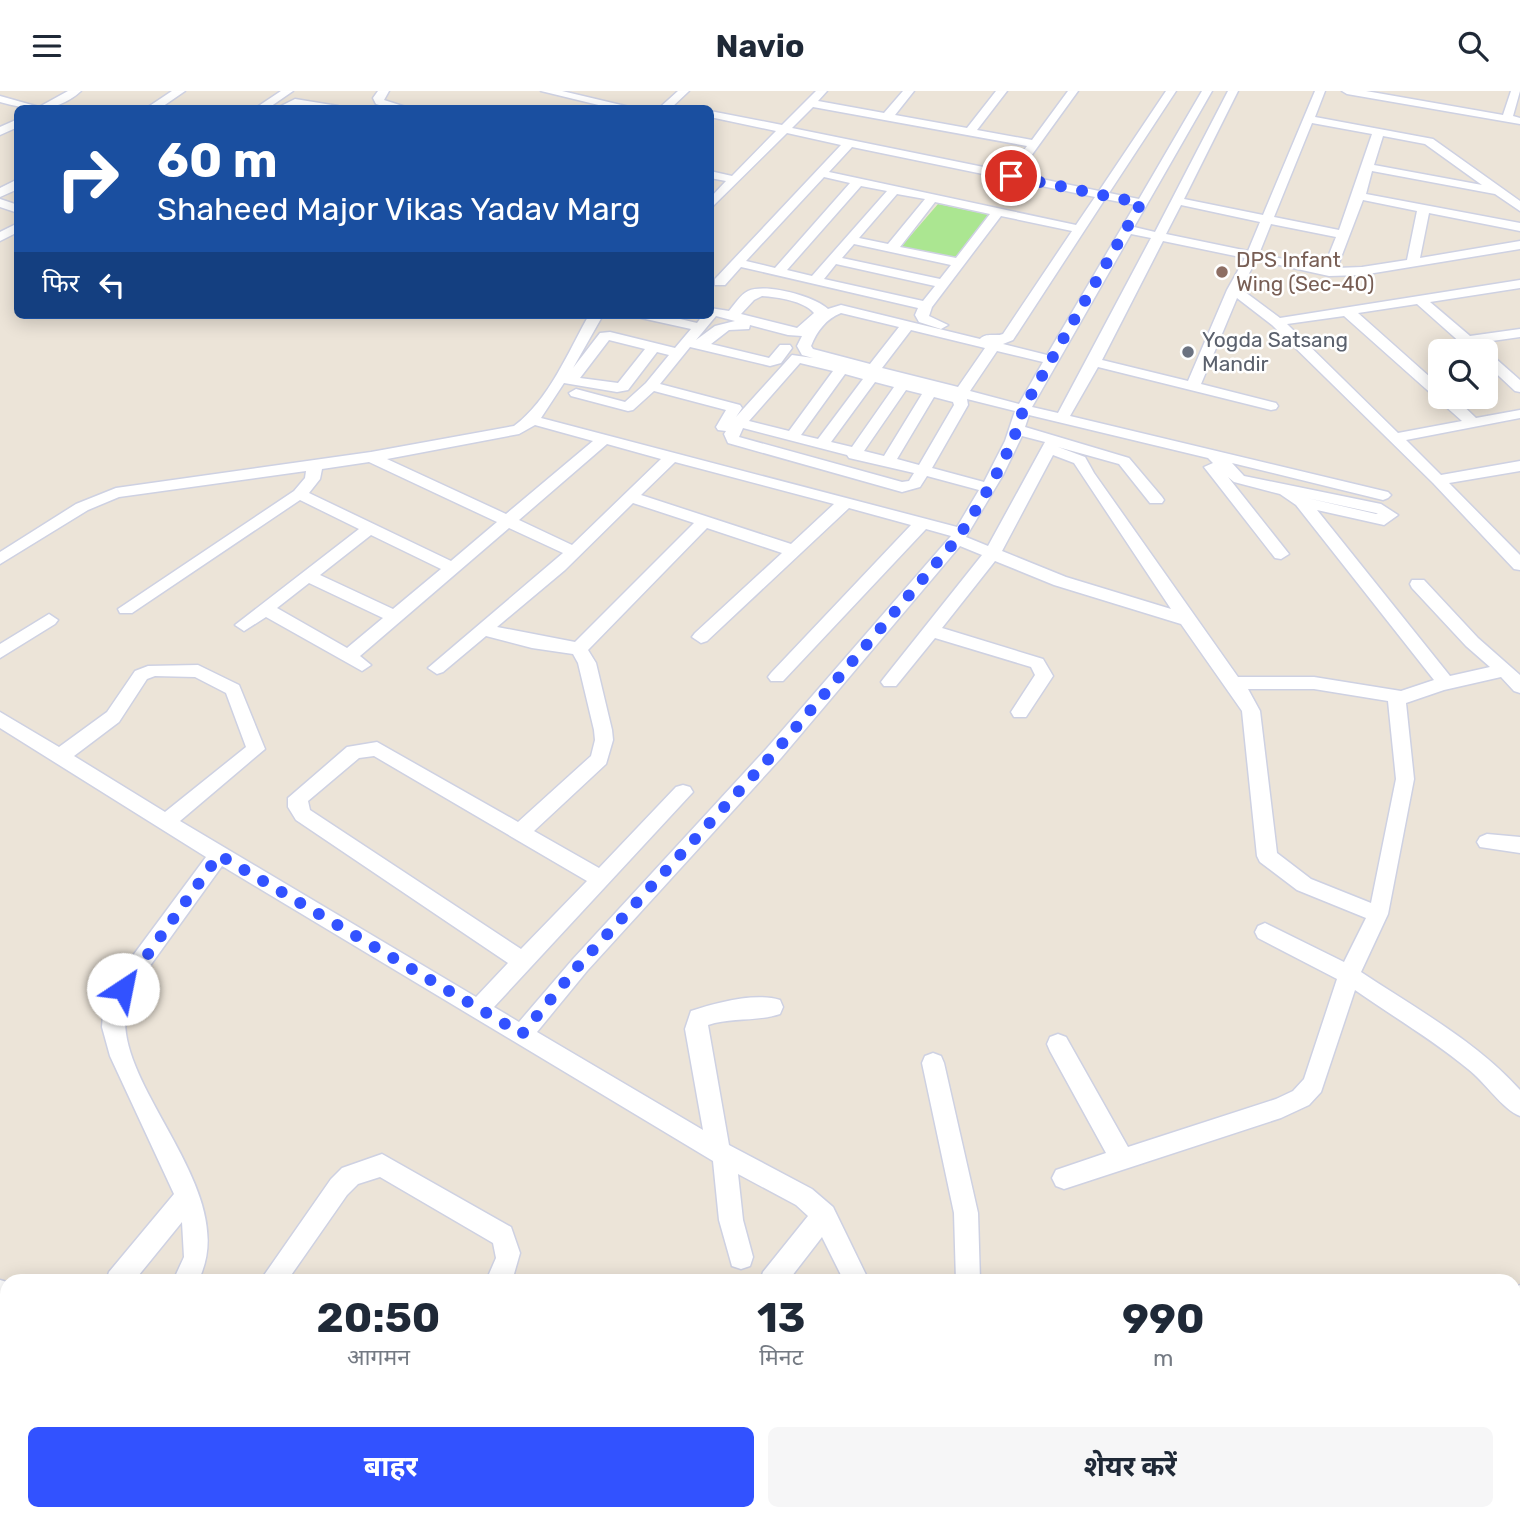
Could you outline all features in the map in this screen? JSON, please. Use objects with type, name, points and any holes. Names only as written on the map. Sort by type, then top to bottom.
[{"type":"street","points":[[50,105],[76,91]]},
{"type":"street","points":[[157,105],[180,91]]},
{"type":"street","points":[[265,105],[288,91]]},
{"type":"street","points":[[384,91],[378,98],[380,102],[392,105]]},
{"type":"street","points":[[546,91],[614,105]]},
{"type":"street","points":[[667,105],[684,91]]},
{"type":"street","points":[[714,201],[822,91]]},
{"type":"street","points":[[887,117],[909,91]]},
{"type":"street","points":[[970,132],[1002,91]]},
{"type":"street","points":[[1011,176],[1073,91]]},
{"type":"street","points":[[997,213],[926,306],[922,315],[927,321],[991,340],[1004,340],[1171,91]]},
{"type":"street","points":[[522,1034],[579,965],[774,753],[959,536],[1019,430],[1023,409],[1207,91]]},
{"type":"street","points":[[1062,418],[1160,237],[1233,91]]},
{"type":"street","points":[[1193,386],[1252,256],[1320,91]]},
{"type":"street","points":[[1347,91],[1520,121]]},
{"type":"street","points":[[1507,118],[1516,91]]},
{"type":"street","points":[[0,99],[22,105]]},
{"type":"street","points":[[289,105],[305,102],[319,105]]},
{"type":"street","points":[[811,103],[1035,144]]},
{"type":"street","points":[[714,115],[1141,203]]},
{"type":"street","points":[[1309,119],[1429,141],[1520,207]]},
{"type":"street","points":[[1329,272],[1359,196],[1378,131]]},
{"type":"street","points":[[715,281],[738,263],[850,142]]},
{"type":"street","points":[[1368,167],[1499,191]]},
{"type":"street","points":[[819,173],[1078,229]]},
{"type":"street","points":[[714,175],[735,180]]},
{"type":"street","points":[[778,272],[858,182]]},
{"type":"street","points":[[816,280],[894,190]]},
{"type":"street","points":[[1359,196],[1520,227]]},
{"type":"street","points":[[891,249],[932,198]]},
{"type":"street","points":[[1178,201],[1343,235]]},
{"type":"street","points":[[1412,261],[1424,208]]},
{"type":"street","points":[[1125,229],[1329,272],[1354,272],[1520,245]]},
{"type":"street","points":[[850,240],[960,263]]},
{"type":"street","points":[[834,260],[945,284]]},
{"type":"street","points":[[738,263],[926,306]]},
{"type":"street","points":[[714,310],[730,289],[728,284],[715,281]]},
{"type":"street","points":[[1277,322],[1520,283]]},
{"type":"street","points":[[714,314],[800,332],[820,314],[821,309],[764,291],[749,297],[732,316]]},
{"type":"street","points":[[1234,291],[1277,322],[1395,437],[1520,565]]},
{"type":"street","points":[[1421,301],[1465,339]]},
{"type":"street","points":[[1052,360],[835,309],[807,338],[804,346],[807,352],[873,373],[902,385],[957,398],[962,403],[915,484],[902,487],[733,440],[731,434],[797,358],[841,369],[873,373],[962,392],[1383,495]]},
{"type":"street","points":[[1348,312],[1428,382]]},
{"type":"street","points":[[1,557],[82,507],[116,493],[314,466],[519,430],[532,420],[555,387],[588,319]]},
{"type":"street","points":[[684,319],[698,327]]},
{"type":"street","points":[[555,387],[628,407],[651,386],[706,319]]},
{"type":"street","points":[[654,347],[623,387],[570,381],[605,336],[654,347],[701,346],[770,362],[776,360],[785,343],[740,325],[725,325],[716,330],[701,346]]},
{"type":"street","points":[[820,446],[908,325]]},
{"type":"street","points":[[1480,339],[1520,333]]},
{"type":"street","points":[[962,392],[994,345]]},
{"type":"street","points":[[1094,362],[1271,407]]},
{"type":"street","points":[[1498,368],[1520,388]]},
{"type":"street","points":[[792,437],[841,369]]},
{"type":"street","points":[[854,455],[902,385]]},
{"type":"street","points":[[651,386],[735,408],[722,428]]},
{"type":"street","points":[[887,463],[930,392]]},
{"type":"street","points":[[1458,409],[1473,422]]},
{"type":"street","points":[[1395,437],[1520,414]]},
{"type":"street","points":[[532,420],[922,523],[959,536],[992,554],[1060,581],[1187,620]]},
{"type":"street","points":[[739,423],[854,455],[987,487]]},
{"type":"street","points":[[1019,430],[1080,460],[1086,473],[1251,711],[1268,856],[1277,867],[1318,892],[1378,915]]},
{"type":"street","points":[[265,609],[355,661],[395,617],[604,439]]},
{"type":"street","points":[[1051,444],[1124,461],[1156,500]]},
{"type":"street","points":[[890,683],[992,554],[1051,444]]},
{"type":"street","points":[[1205,451],[1239,479],[1294,497],[1376,519],[1388,518],[1390,515],[1381,509],[1311,494],[1294,497]]},
{"type":"street","points":[[1205,451],[1281,554]]},
{"type":"street","points":[[371,457],[574,552]]},
{"type":"street","points":[[437,668],[574,552],[672,457]]},
{"type":"street","points":[[126,609],[299,494],[312,479],[314,466]]},
{"type":"street","points":[[1438,480],[1520,466]]},
{"type":"street","points":[[299,494],[453,568]]},
{"type":"street","points":[[631,497],[794,551]]},
{"type":"street","points":[[1294,497],[1443,680],[1443,684]]},
{"type":"street","points":[[701,637],[845,502]]},
{"type":"street","points":[[579,649],[705,521]]},
{"type":"street","points":[[778,677],[922,523]]},
{"type":"street","points":[[244,625],[370,528]]},
{"type":"street","points":[[308,576],[395,617]]},
{"type":"street","points":[[1418,584],[1472,642],[1505,670],[1520,687]]},
{"type":"street","points":[[0,652],[50,620]]},
{"type":"street","points":[[485,630],[532,642],[579,649]]},
{"type":"street","points":[[932,631],[1037,663],[1042,667],[1044,677],[1020,712]]},
{"type":"street","points":[[521,831],[599,759],[602,750],[603,730],[587,663],[579,649]]},
{"type":"street","points":[[60,756],[113,717],[141,675],[154,670],[198,671],[233,689],[256,749],[166,822]]},
{"type":"street","points":[[1234,683],[1314,683],[1401,697],[1505,670]]},
{"type":"street","points":[[1064,1178],[1281,1108],[1301,1098],[1313,1085],[1349,975],[1378,915],[1405,779],[1396,706],[1401,697]]},
{"type":"street","points":[[0,719],[219,855],[721,1153],[804,1197],[824,1215],[854,1274]]},
{"type":"street","points":[[523,962],[303,815],[298,807],[298,798],[354,752],[377,749],[601,879]]},
{"type":"street","points":[[479,1008],[683,792]]},
{"type":"street","points":[[1488,842],[1520,845]]},
{"type":"street","points":[[188,1274],[196,1256],[195,1226],[188,1196],[122,1057],[112,1017],[115,1002],[131,975],[219,855]]},
{"type":"street","points":[[1265,932],[1349,975],[1474,1060],[1496,1079],[1520,1106]]},
{"type":"street","points":[[741,1257],[731,1220],[721,1153],[696,1029],[699,1018],[725,1010],[772,1007]]},
{"type":"street","points":[[1058,1044],[1122,1159]]},
{"type":"street","points":[[933,1063],[966,1213],[968,1274]]},
{"type":"street","points":[[277,1274],[339,1187],[350,1176],[382,1165],[502,1235],[509,1246],[509,1258],[501,1274]]},
{"type":"street","points":[[124,1274],[188,1196]]},
{"type":"street","points":[[778,1274],[824,1215]]},
{"type":"green space","points":[[938,204],[990,215],[956,260],[900,248]]},
{"type":"place","name":"DPS Infant Wing (Sec-40)","points":[[1222,272]]},
{"type":"place","name":"Yogda Satsang Mandir","points":[[1188,352]]},
{"type":"route","points":[[123,989],[219,855],[522,1034],[579,965],[783,743],[957,539],[976,510],[1019,430],[1023,409],[1141,203],[1011,176]]}]
